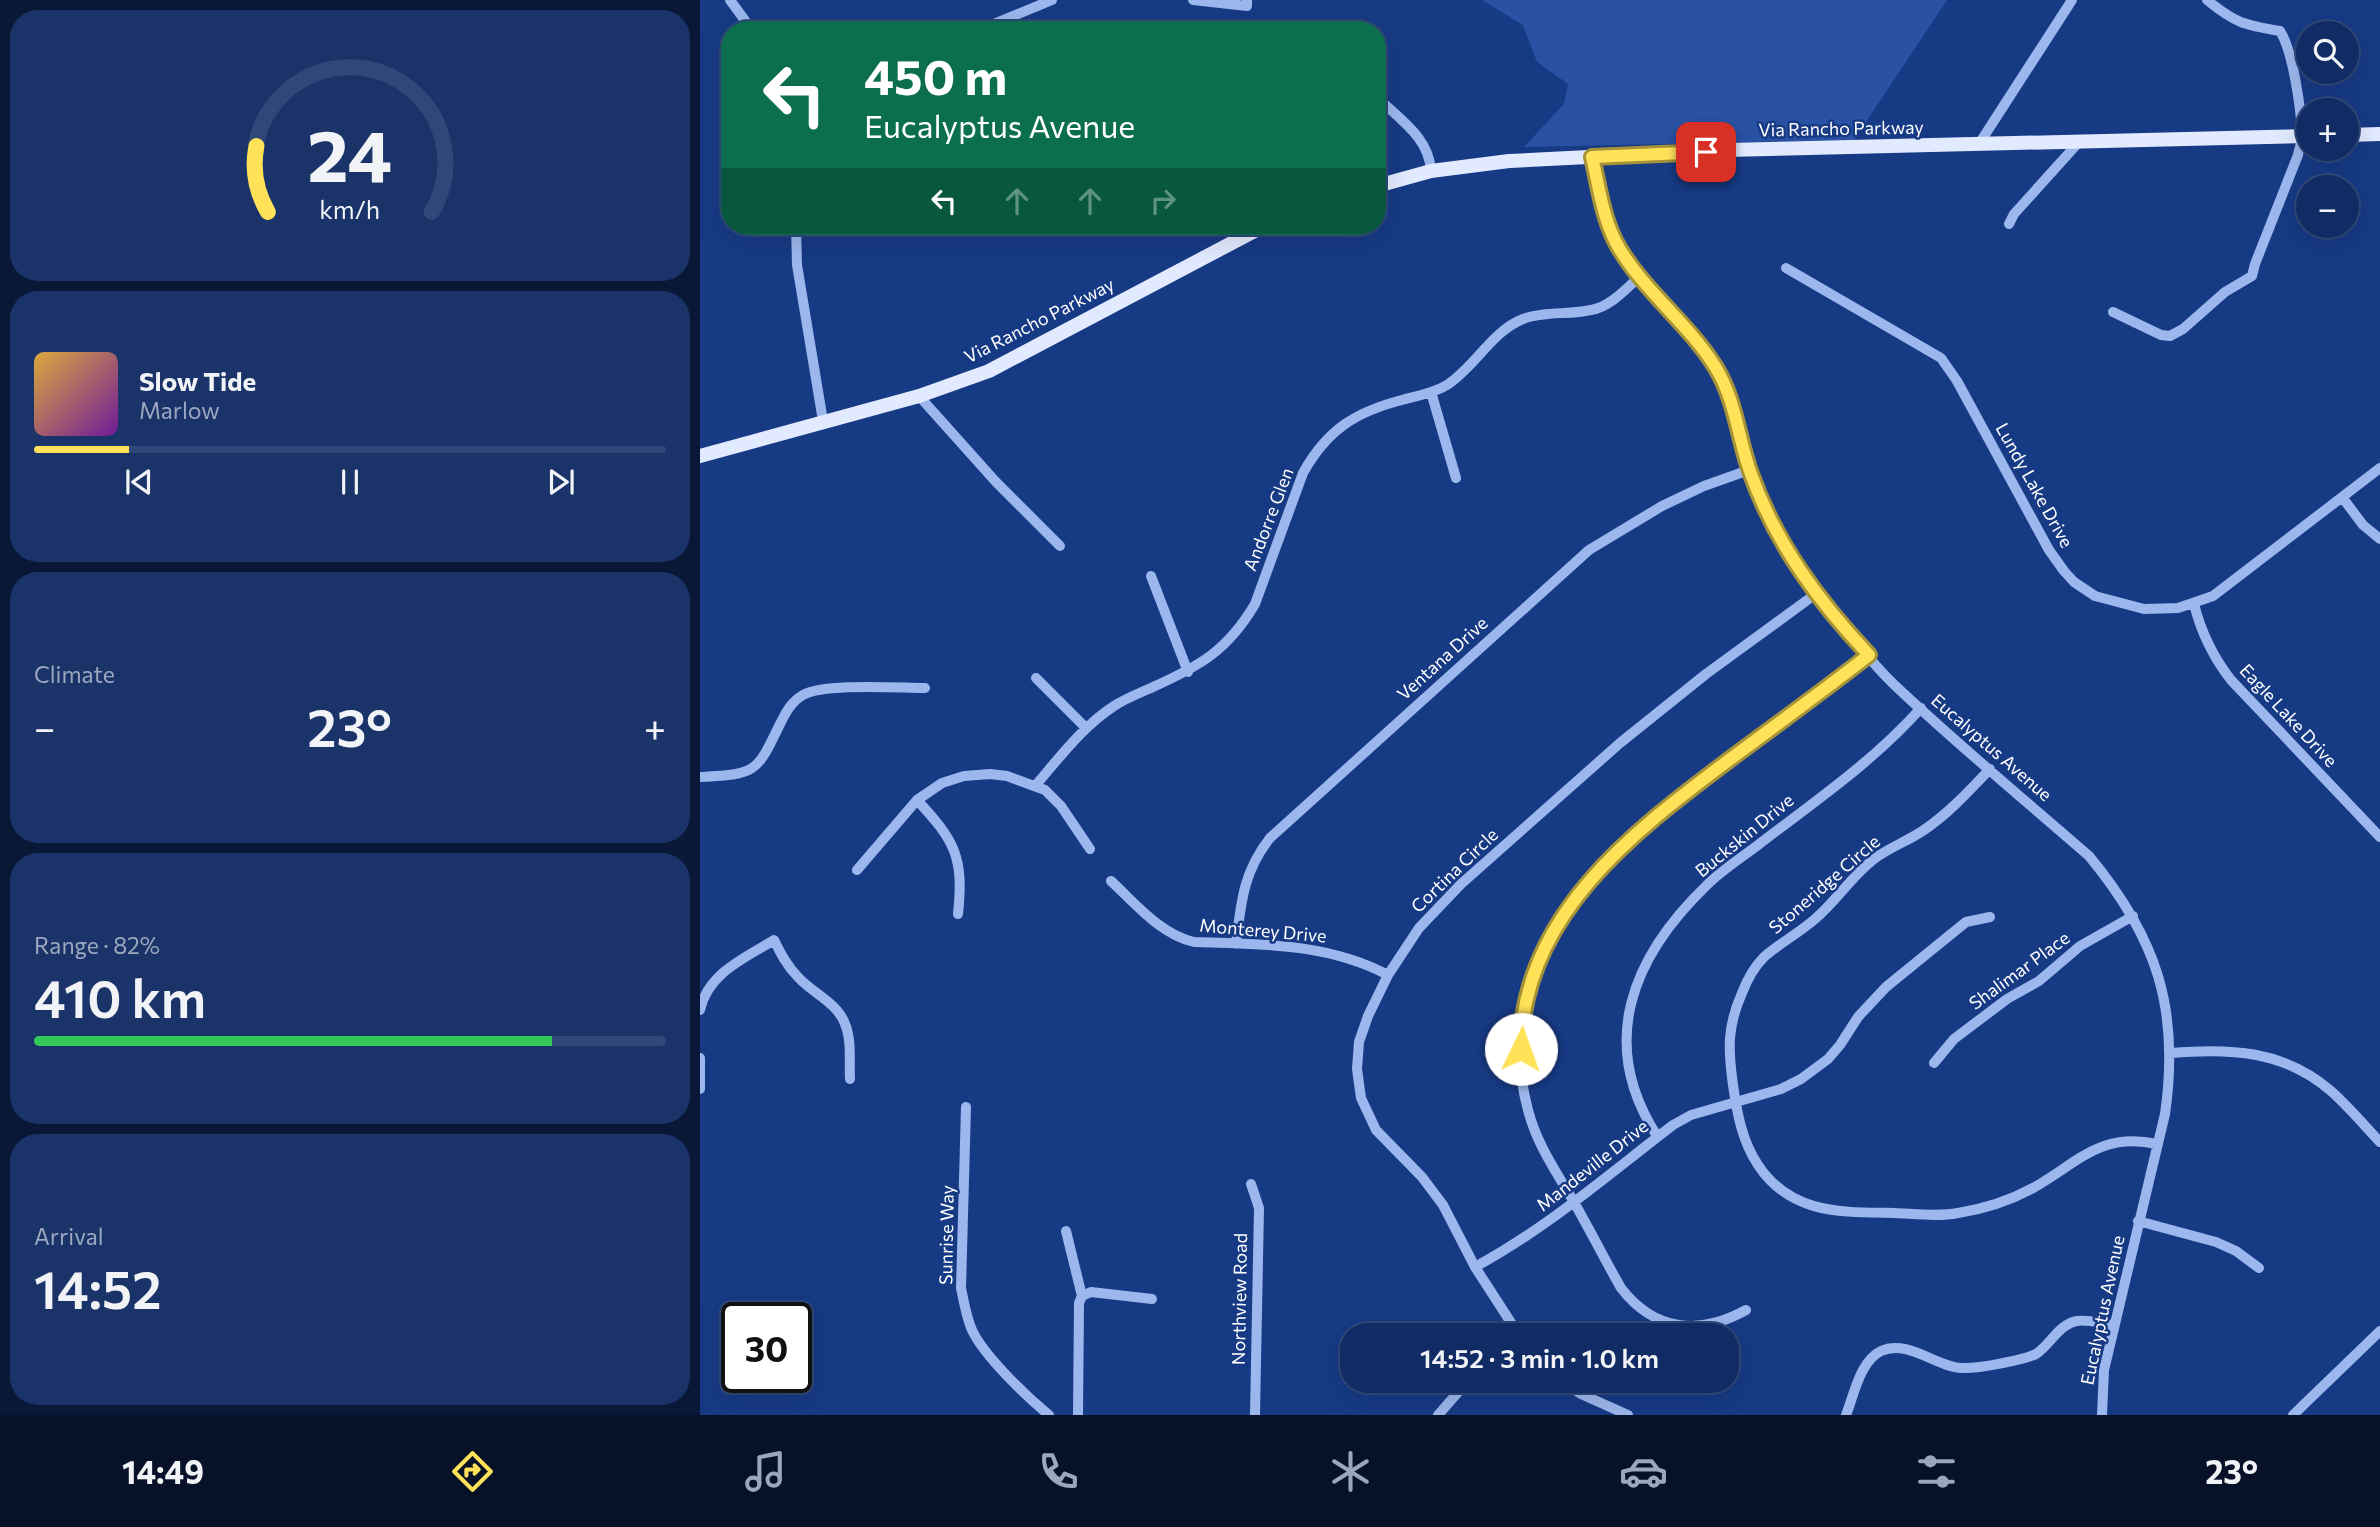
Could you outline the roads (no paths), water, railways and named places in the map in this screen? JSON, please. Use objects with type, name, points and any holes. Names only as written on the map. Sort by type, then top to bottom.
[{"type":"main road","points":[[2359,135],[2380,134]]},
{"type":"main road","name":"Via Rancho Parkway","points":[[1386,184],[1431,171],[1508,161],[1726,150],[2296,136]]},
{"type":"main road","name":"Via Rancho Parkway","points":[[700,456],[919,396],[989,371],[1247,235]]},
{"type":"street","points":[[730,0],[745,21]]},
{"type":"street","points":[[1001,21],[1052,0]]},
{"type":"street","points":[[1193,0],[1247,6],[1247,0]]},
{"type":"street","points":[[1979,144],[2072,0]]},
{"type":"street","points":[[2207,0],[2231,19],[2245,25],[2280,31],[2291,63],[2298,98]]},
{"type":"street","points":[[1386,105],[1409,125],[1425,146],[1431,171]]},
{"type":"street","points":[[2009,224],[2014,214],[2079,142]]},
{"type":"street","name":"Eucalyptus Avenue","points":[[1592,157],[1611,232],[1618,246],[1639,277],[1696,341],[1717,370],[1732,405],[1749,470],[1770,522],[1790,556],[1817,593],[1901,692],[2090,856],[2133,916],[2150,950],[2161,983],[2171,1053],[2165,1114],[2104,1370],[2102,1415]]},
{"type":"street","points":[[2113,313],[2161,335],[2170,336],[2183,329],[2225,292],[2252,276],[2296,160]]},
{"type":"street","points":[[796,235],[797,265],[823,421]]},
{"type":"street","name":"Lundy Lake Drive","points":[[1786,268],[1941,358],[1957,381],[2049,550],[2074,582],[2095,597],[2144,609],[2178,608],[2213,596],[2380,468]]},
{"type":"street","name":"Andorre Glen","points":[[1035,786],[1084,727],[1116,704],[1188,671],[1213,656],[1229,641],[1255,604],[1303,473],[1312,456],[1332,433],[1356,415],[1446,386],[1516,322],[1526,318],[1594,310],[1619,295],[1639,277]]},
{"type":"street","points":[[1431,392],[1455,478]]},
{"type":"street","points":[[919,396],[996,482],[1060,546]]},
{"type":"street","name":"Ventana Drive","points":[[1236,944],[1247,876],[1270,838],[1589,550],[1662,506],[1704,486],[1749,470]]},
{"type":"street","points":[[2342,497],[2363,525],[2380,538]]},
{"type":"street","points":[[1151,576],[1188,671]]},
{"type":"street","name":"Cortina Circle","points":[[1511,1323],[1475,1267],[1443,1205],[1422,1177],[1376,1130],[1361,1098],[1357,1069],[1359,1042],[1368,1016],[1388,975],[1419,928],[1461,884],[1620,743],[1706,674],[1817,593]]},
{"type":"street","name":"Eagle Lake Drive","points":[[2194,604],[2199,624],[2217,661],[2231,680],[2380,837]]},
{"type":"street","points":[[1746,1310],[1710,1325],[1695,1327],[1669,1324],[1657,1320],[1632,1303],[1620,1288],[1536,1139],[1521,1074],[1521,1024],[1537,961],[1553,930],[1600,869],[1667,807],[1869,655]]},
{"type":"street","points":[[1037,678],[1084,727]]},
{"type":"street","points":[[700,777],[735,775],[756,767],[763,759],[789,706],[805,694],[822,689],[925,688]]},
{"type":"street","name":"Buckskin Drive","points":[[1657,1136],[1634,1092],[1625,1035],[1632,997],[1647,961],[1667,930],[1707,884],[1872,757],[1921,708]]},
{"type":"street","name":"Stoneridge Circle","points":[[1990,769],[1952,809],[1922,832],[1890,848],[1872,861],[1816,919],[1763,958],[1748,977],[1733,1013],[1728,1052],[1741,1130],[1751,1154],[1761,1170],[1781,1189],[1796,1199],[1829,1211],[1958,1213],[2016,1196],[2095,1148],[2135,1139],[2157,1144]]},
{"type":"street","points":[[857,870],[917,800],[942,783],[964,776],[1007,776],[1045,790],[1061,806],[1090,849]]},
{"type":"street","points":[[917,800],[943,828],[956,852],[961,882],[958,914]]},
{"type":"street","name":"Monterey Drive","points":[[1111,881],[1159,925],[1181,939],[1294,947],[1333,953],[1388,975]]},
{"type":"street","name":"Shalimar Place","points":[[1934,1063],[1954,1039],[2007,999],[2039,981],[2080,946],[2133,916]]},
{"type":"street","name":"Mandeville Drive","points":[[1475,1267],[1502,1252],[1573,1202],[1673,1125],[1691,1115],[1781,1089],[1801,1079],[1828,1059],[1857,1017],[1886,987],[1966,922],[1990,918]]},
{"type":"street","points":[[700,1010],[708,988],[719,974],[774,940],[785,962],[799,979],[833,1006],[845,1021],[849,1037],[850,1079]]},
{"type":"street","points":[[2171,1053],[2214,1049],[2236,1051],[2297,1068],[2330,1090],[2380,1142]]},
{"type":"street","points":[[700,1058],[700,1089]]},
{"type":"street","name":"Sunrise Way","points":[[966,1107],[961,1288],[966,1314],[973,1332],[985,1350],[1049,1415]]},
{"type":"street","name":"Northview Road","points":[[1251,1184],[1259,1208],[1255,1415]]},
{"type":"street","points":[[2138,1221],[2216,1242],[2236,1251],[2259,1268]]},
{"type":"street","points":[[1066,1231],[1082,1296],[1079,1303],[1078,1415]]},
{"type":"street","points":[[1082,1296],[1091,1292],[1152,1298]]},
{"type":"street","points":[[1846,1415],[1867,1361],[1879,1352],[1892,1348],[1906,1350],[1962,1368],[2020,1359],[2036,1353],[2065,1326],[2077,1321],[2114,1325]]},
{"type":"street","points":[[2293,1415],[2380,1331]]},
{"type":"street","points":[[1438,1415],[1457,1393]]},
{"type":"street","points":[[1580,1393],[1628,1415]]}]
